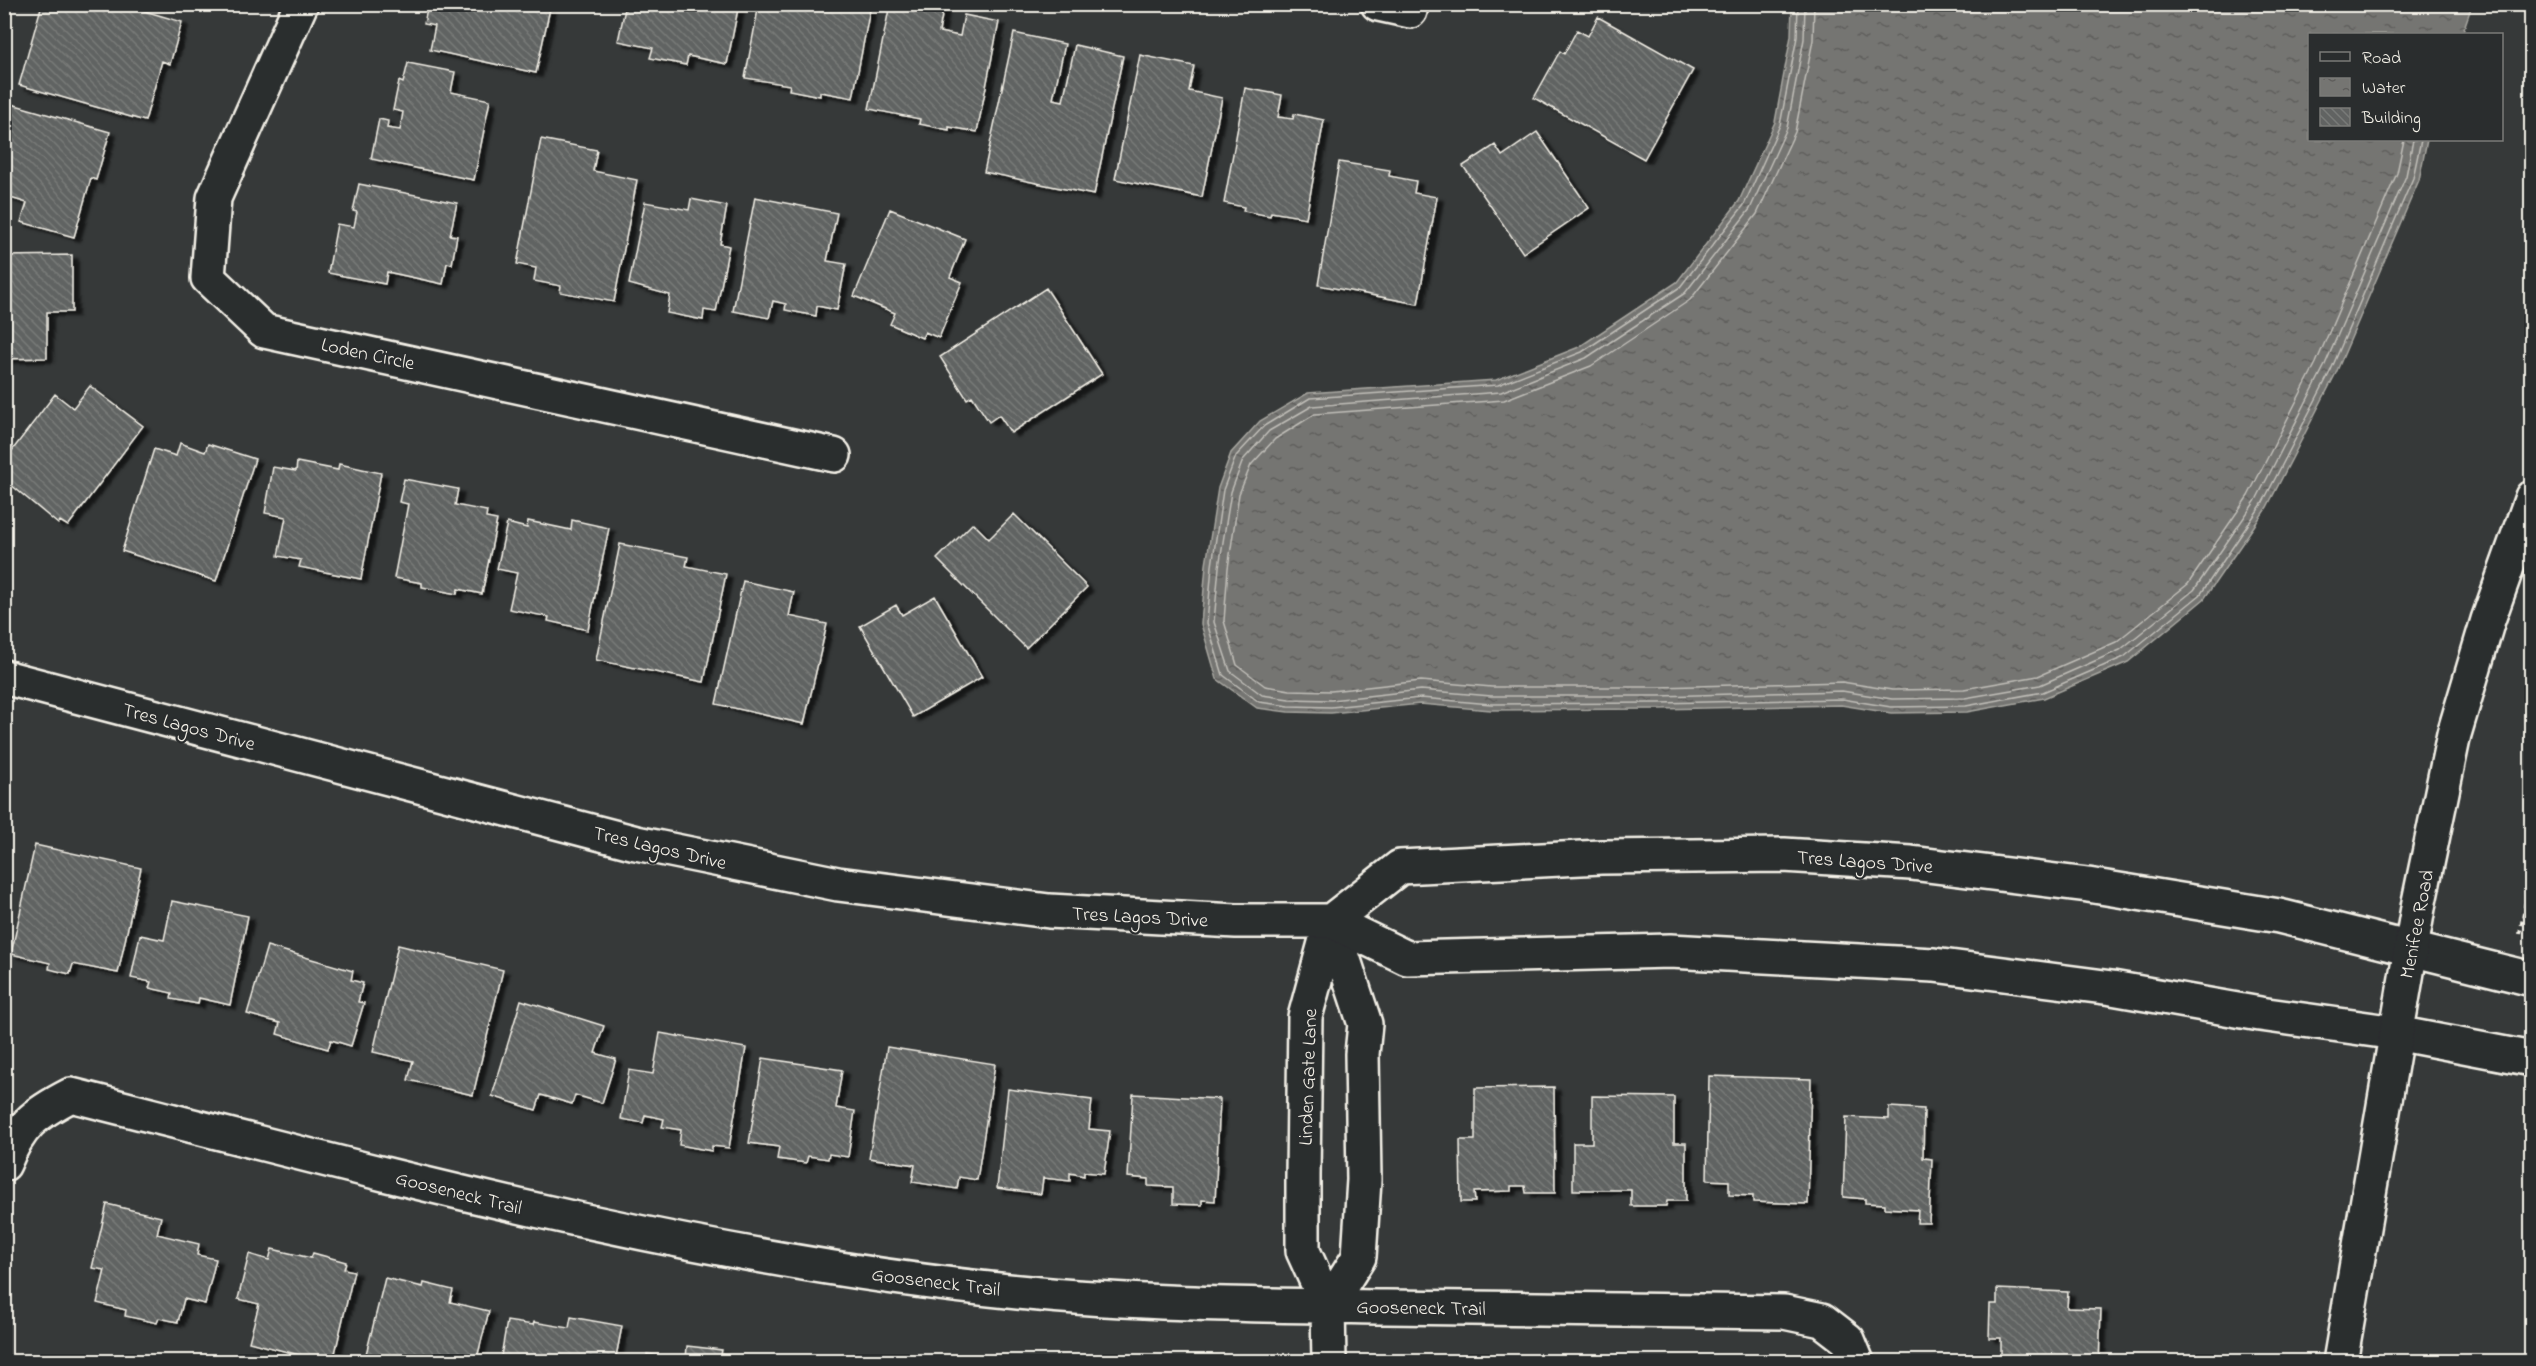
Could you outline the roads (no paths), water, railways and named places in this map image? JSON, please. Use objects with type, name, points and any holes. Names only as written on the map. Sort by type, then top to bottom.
[{"type":"street","name":"Loden Circle","points":[[301,4],[214,198],[208,278],[264,331],[834,455]]},
{"type":"street","points":[[1378,4],[1410,11]]},
{"type":"street","name":"Menifee Road","points":[[2340,1362],[2410,949],[2454,735],[2488,620],[2532,497]]},
{"type":"street","name":"Tres Lagos Drive","points":[[4,677],[636,843],[838,884],[1048,911],[1236,921],[1331,921],[1407,958],[1670,951],[1934,965],[2112,988],[2260,1014],[2396,1033],[2532,1059]]},
{"type":"street","name":"Tres Lagos Drive","points":[[1331,921],[1400,867],[1601,857],[1784,855],[1911,863],[2088,885],[2279,916],[2532,979]]},
{"type":"street","points":[[1328,1306],[1359,1257],[1364,1180],[1362,1053],[1365,1024],[1331,921]]},
{"type":"street","name":"Linden Gate Lane","points":[[1329,1362],[1328,1306],[1304,1251],[1303,1176],[1305,1017],[1331,921]]},
{"type":"street","name":"Gooseneck Trail","points":[[4,1164],[14,1142],[40,1112],[71,1095],[547,1214],[766,1257],[873,1274],[1017,1292],[1182,1304],[1785,1312],[1822,1320],[1853,1351]]},
{"type":"water","points":[[1792,5],[2472,5],[2462,33],[2308,33],[2308,141],[2427,141],[2419,180],[2336,373],[2267,507],[2204,599],[2128,662],[2044,698],[1967,712],[1891,713],[1841,705],[1491,710],[1420,704],[1331,713],[1288,712],[1257,708],[1217,679],[1201,624],[1206,565],[1218,488],[1231,453],[1260,421],[1308,393],[1496,380],[1579,347],[1677,282],[1739,201],[1775,122],[1791,36]]}]
